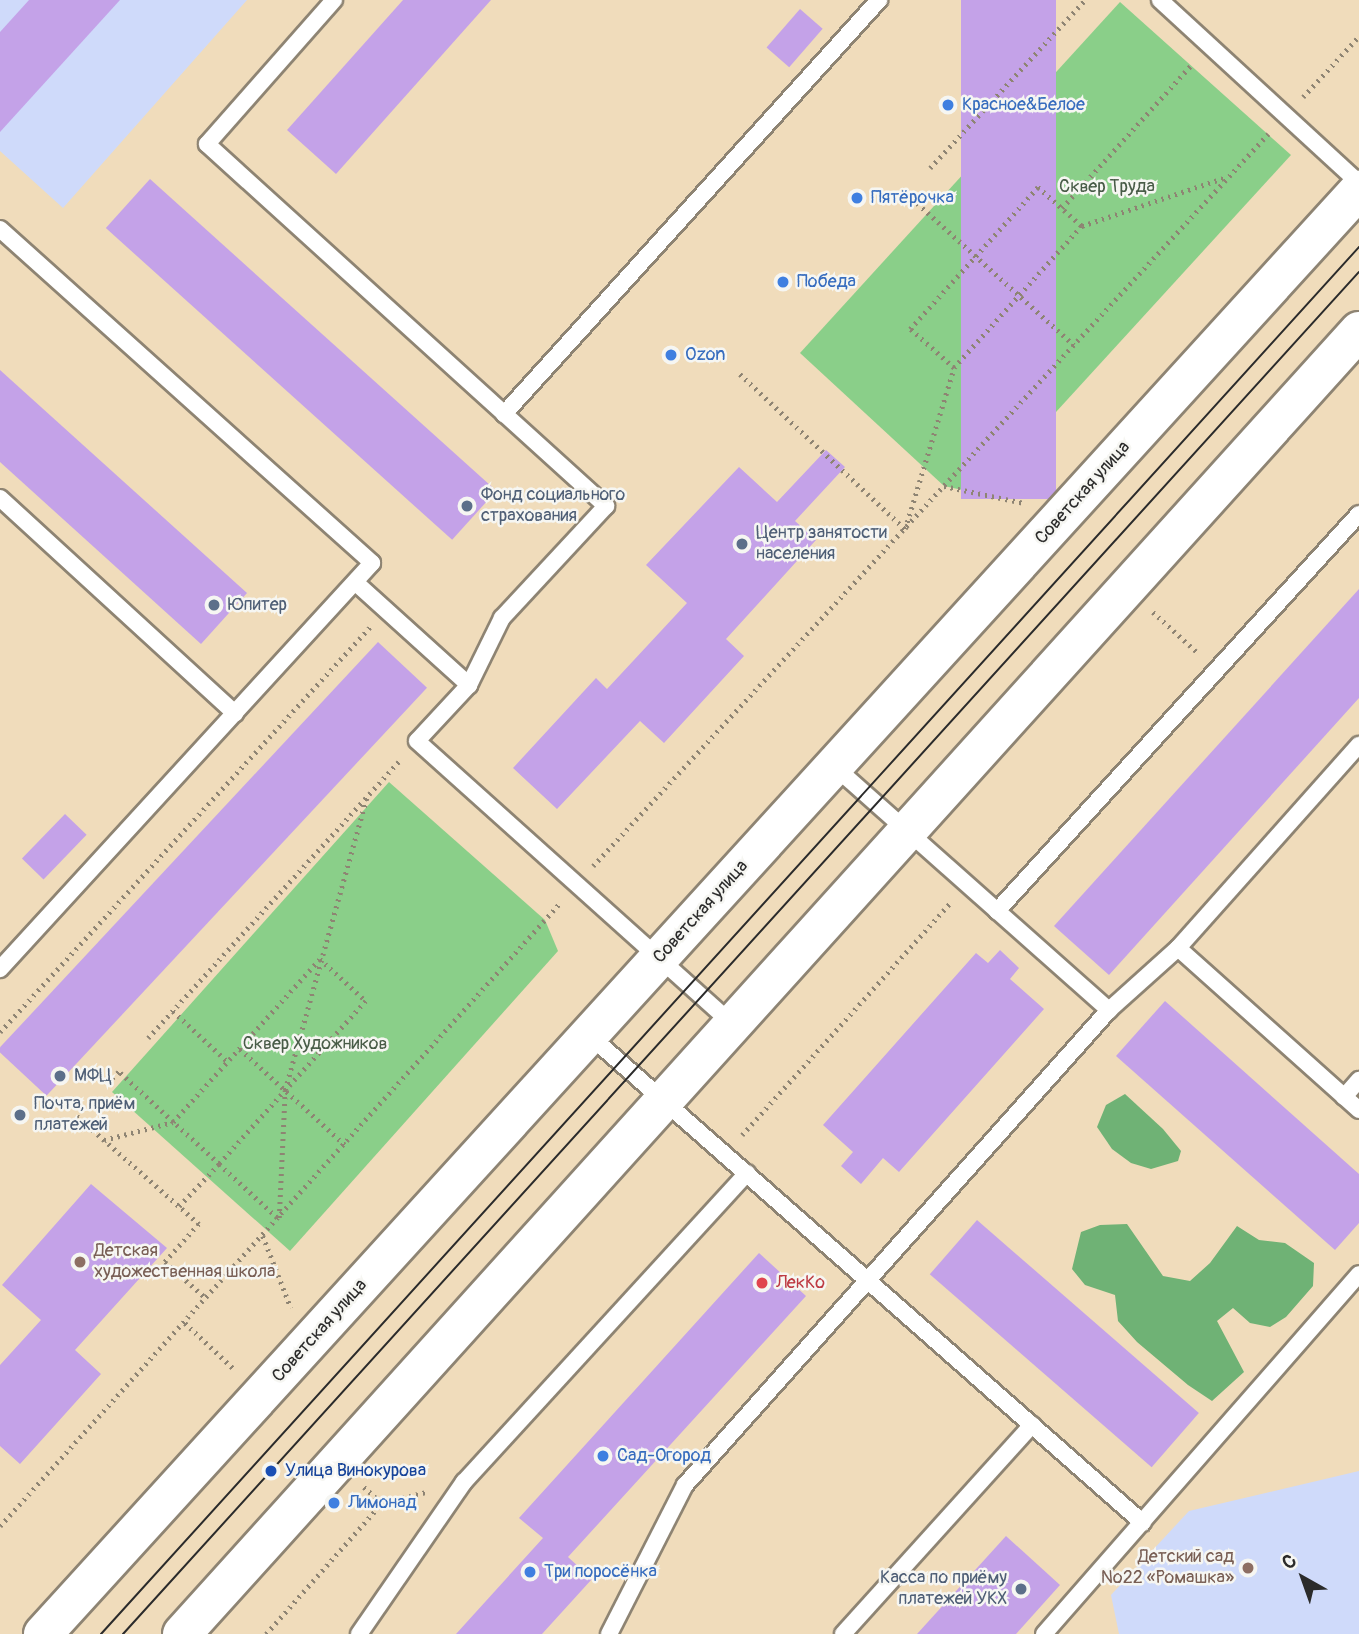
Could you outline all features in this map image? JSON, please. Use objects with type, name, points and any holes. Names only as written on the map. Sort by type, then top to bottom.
[{"type":"main road","name":"Советская улица","points":[[43,1634],[1359,190]]},
{"type":"main road","points":[[182,1634],[1359,331]]},
{"type":"lane","points":[[334,0],[207,144],[606,506],[502,618],[469,685],[417,741],[732,1024]]},
{"type":"lane","points":[[504,414],[879,0]]},
{"type":"lane","points":[[1160,0],[1359,183]]},
{"type":"lane","points":[[0,229],[372,563],[0,969]]},
{"type":"lane","points":[[0,498],[235,713]]},
{"type":"lane","points":[[997,911],[1359,514]]},
{"type":"lane","points":[[355,582],[469,685]]},
{"type":"lane","points":[[609,1634],[685,1485],[1110,1010],[1178,948],[1359,746]]},
{"type":"lane","points":[[834,766],[1110,1010]]},
{"type":"lane","points":[[1178,948],[1359,1110]]},
{"type":"lane","points":[[589,1035],[1143,1523]]},
{"type":"lane","points":[[1344,1097],[1359,1080]]},
{"type":"lane","points":[[359,1634],[464,1482],[747,1173]]},
{"type":"lane","points":[[1044,1634],[1359,1274]]},
{"type":"lane","points":[[843,1634],[1032,1425]]},
{"type":"path","points":[[930,168],[1085,0]]},
{"type":"path","points":[[0,1526],[264,1236],[576,885],[1359,36]]},
{"type":"path","points":[[1062,208],[1209,45]]},
{"type":"path","points":[[905,529],[954,368],[1082,226],[1230,176]]},
{"type":"path","points":[[954,368],[909,329],[1038,187],[1082,226]]},
{"type":"path","points":[[907,194],[1074,345]]},
{"type":"path","points":[[740,374],[905,529]]},
{"type":"path","points":[[944,486],[1027,504]]},
{"type":"path","points":[[0,1032],[385,610]]},
{"type":"path","points":[[1151,610],[1216,670]]},
{"type":"path","points":[[148,1038],[417,741]]},
{"type":"path","points":[[279,1219],[285,1090],[367,797]]},
{"type":"path","points":[[725,1154],[967,884]]},
{"type":"path","points":[[104,1140],[173,1122],[320,959]]},
{"type":"path","points":[[179,1206],[366,1001],[320,959]]},
{"type":"path","points":[[173,1011],[228,1062]]},
{"type":"path","points":[[240,1049],[345,1145]]},
{"type":"path","points":[[105,1086],[119,1072],[279,1219]]},
{"type":"path","points":[[77,1116],[199,1224],[165,1262],[207,1299]]},
{"type":"path","points":[[264,1236],[295,1319]]},
{"type":"path","points":[[185,1323],[243,1377]]},
{"type":"path","points":[[266,1634],[382,1503]]},
{"type":"shaded area","points":[[0,0],[247,0],[63,208],[0,151]]},
{"type":"shaded area","name":"Детский сад №22 «Ромашка»","points":[[1359,1471],[1359,1634],[1119,1634],[1111,1595],[1189,1511]]},
{"type":"green space","name":"Сквер Труда","points":[[1120,2],[1291,155],[981,494],[944,486],[800,353]]},
{"type":"green space","name":"Сквер Художников","points":[[389,782],[545,920],[558,951],[290,1251],[112,1092]]},
{"type":"green space","points":[[1125,1094],[1163,1129],[1181,1151],[1178,1161],[1151,1169],[1131,1163],[1112,1149],[1097,1127],[1106,1105]]},
{"type":"green space","points":[[1127,1224],[1163,1276],[1190,1281],[1210,1263],[1237,1226],[1259,1240],[1285,1243],[1314,1263],[1313,1286],[1286,1317],[1270,1327],[1250,1323],[1233,1308],[1217,1321],[1244,1372],[1212,1401],[1188,1385],[1137,1342],[1118,1321],[1115,1295],[1085,1285],[1072,1269],[1081,1232],[1100,1225]]},
{"type":"building","points":[[29,0],[120,0],[0,132],[0,32]]},
{"type":"building","points":[[403,0],[491,0],[336,174],[287,130]]},
{"type":"building","points":[[961,0],[1056,0],[1056,499],[961,499]]},
{"type":"building","points":[[800,9],[823,29],[789,67],[767,47]]},
{"type":"building","points":[[150,179],[496,491],[452,540],[106,228]]},
{"type":"building","points":[[0,370],[247,593],[201,644],[0,462]]},
{"type":"building","points":[[826,450],[845,467],[795,521],[816,540],[726,639],[744,656],[664,743],[640,721],[557,809],[513,768],[596,678],[607,689],[687,603],[646,565],[739,467],[777,502]]},
{"type":"building","points":[[1359,589],[1359,698],[1109,975],[1054,926]]},
{"type":"building","points":[[378,642],[427,688],[46,1096],[0,1052],[0,1047]]},
{"type":"building","points":[[65,814],[87,835],[44,879],[22,859]]},
{"type":"building","points":[[1000,950],[1019,968],[1010,979],[1044,1009],[899,1172],[883,1158],[861,1184],[841,1166],[853,1152],[823,1125],[976,953],[988,963]]},
{"type":"building","points":[[1165,1001],[1359,1174],[1359,1223],[1335,1250],[1116,1056]]},
{"type":"building","name":"Детская художественная школа","points":[[91,1184],[167,1248],[75,1350],[101,1374],[20,1464],[0,1446],[0,1365],[41,1320],[2,1285]]},
{"type":"building","points":[[977,1220],[1199,1413],[1152,1467],[930,1274]]},
{"type":"building","points":[[759,1253],[806,1296],[568,1557],[592,1579],[542,1634],[456,1634],[543,1538],[519,1518]]},
{"type":"building","points":[[1006,1536],[1060,1585],[1016,1634],[917,1634]]},
{"type":"tram line","points":[[101,1634],[1359,247]]},
{"type":"tram line","points":[[123,1634],[1359,272]]},
{"type":"place","name":"Красное&Белое","points":[[948,105]]},
{"type":"place","name":"Пятёрочка","points":[[857,198]]},
{"type":"place","name":"Победа","points":[[783,282]]},
{"type":"place","name":"Ozon","points":[[671,355]]},
{"type":"place","name":"Фонд социального страхования","points":[[467,506]]},
{"type":"place","name":"Центр занятости населения","points":[[742,544]]},
{"type":"place","name":"Юпитер","points":[[214,605]]},
{"type":"place","name":"МФЦ","points":[[60,1076]]},
{"type":"place","name":"Почта, приём платежей","points":[[20,1115]]},
{"type":"place","name":"Детская художественная школа","points":[[80,1262]]},
{"type":"place","name":"ЛекКо","points":[[762,1283]]},
{"type":"place","name":"Сад-Огород","points":[[603,1456]]},
{"type":"place","name":"Улица Винокурова","points":[[271,1471]]},
{"type":"place","name":"Лимонад","points":[[334,1503]]},
{"type":"place","name":"Детский сад №22 «Ромашка»","points":[[1248,1568]]},
{"type":"place","name":"Три поросёнка","points":[[530,1572]]},
{"type":"place","name":"Касса по приёму платежей УКХ","points":[[1021,1589]]}]
